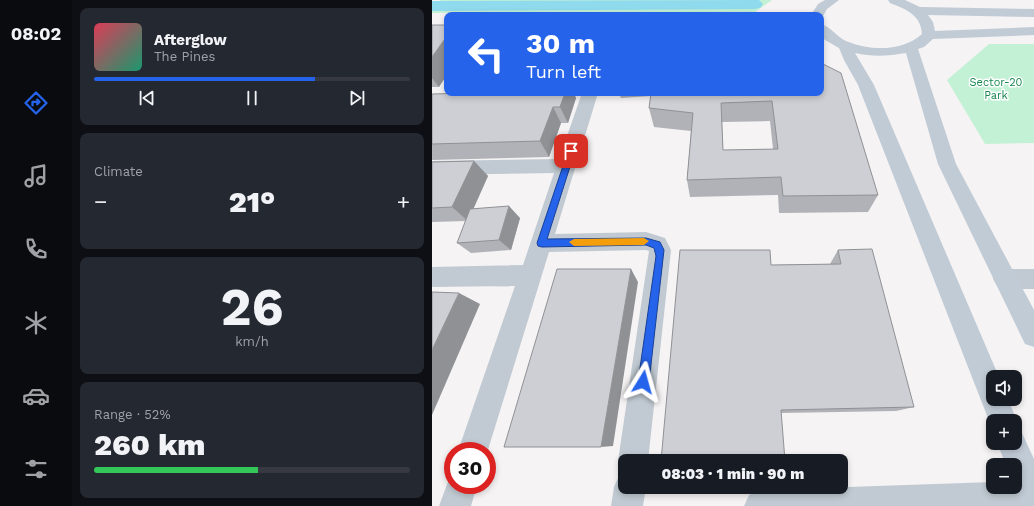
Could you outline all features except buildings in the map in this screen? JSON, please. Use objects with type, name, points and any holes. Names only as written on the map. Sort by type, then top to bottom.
[{"type":"main road","points":[[819,12],[822,7],[831,0]]},
{"type":"main road","points":[[894,0],[918,11],[926,19],[929,27],[929,35]]},
{"type":"main road","points":[[918,11],[1034,13]]},
{"type":"main road","points":[[824,31],[832,38],[845,45],[862,50],[879,52],[896,52],[911,48],[919,45],[929,35],[1034,31]]},
{"type":"main road","points":[[845,45],[851,60],[866,85],[986,379]]},
{"type":"main road","points":[[911,48],[947,164],[1034,336]]},
{"type":"main road","points":[[1015,450],[1034,496]]},
{"type":"street","points":[[476,442],[589,96]]},
{"type":"street","points":[[432,168],[567,166]]},
{"type":"street","points":[[542,243],[646,241],[657,245],[660,250],[634,454]]},
{"type":"street","points":[[432,277],[531,275]]},
{"type":"street","points":[[1005,279],[1034,279]]},
{"type":"street","points":[[456,506],[459,494]]},
{"type":"street","points":[[627,506],[629,494]]},
{"type":"street","points":[[780,506],[1034,496]]},
{"type":"green space","points":[[440,0],[772,0],[755,12],[432,13],[432,9]]},
{"type":"green space","name":"Sector-20 Park","points":[[989,44],[1034,44],[1034,143],[985,144],[947,80]]},
{"type":"waterway","points":[[432,6],[754,4]]},
{"type":"slow traffic","points":[[574,242],[644,241]]},
{"type":"route","points":[[571,151],[542,243],[646,241],[657,245],[660,250],[643,382]]}]
